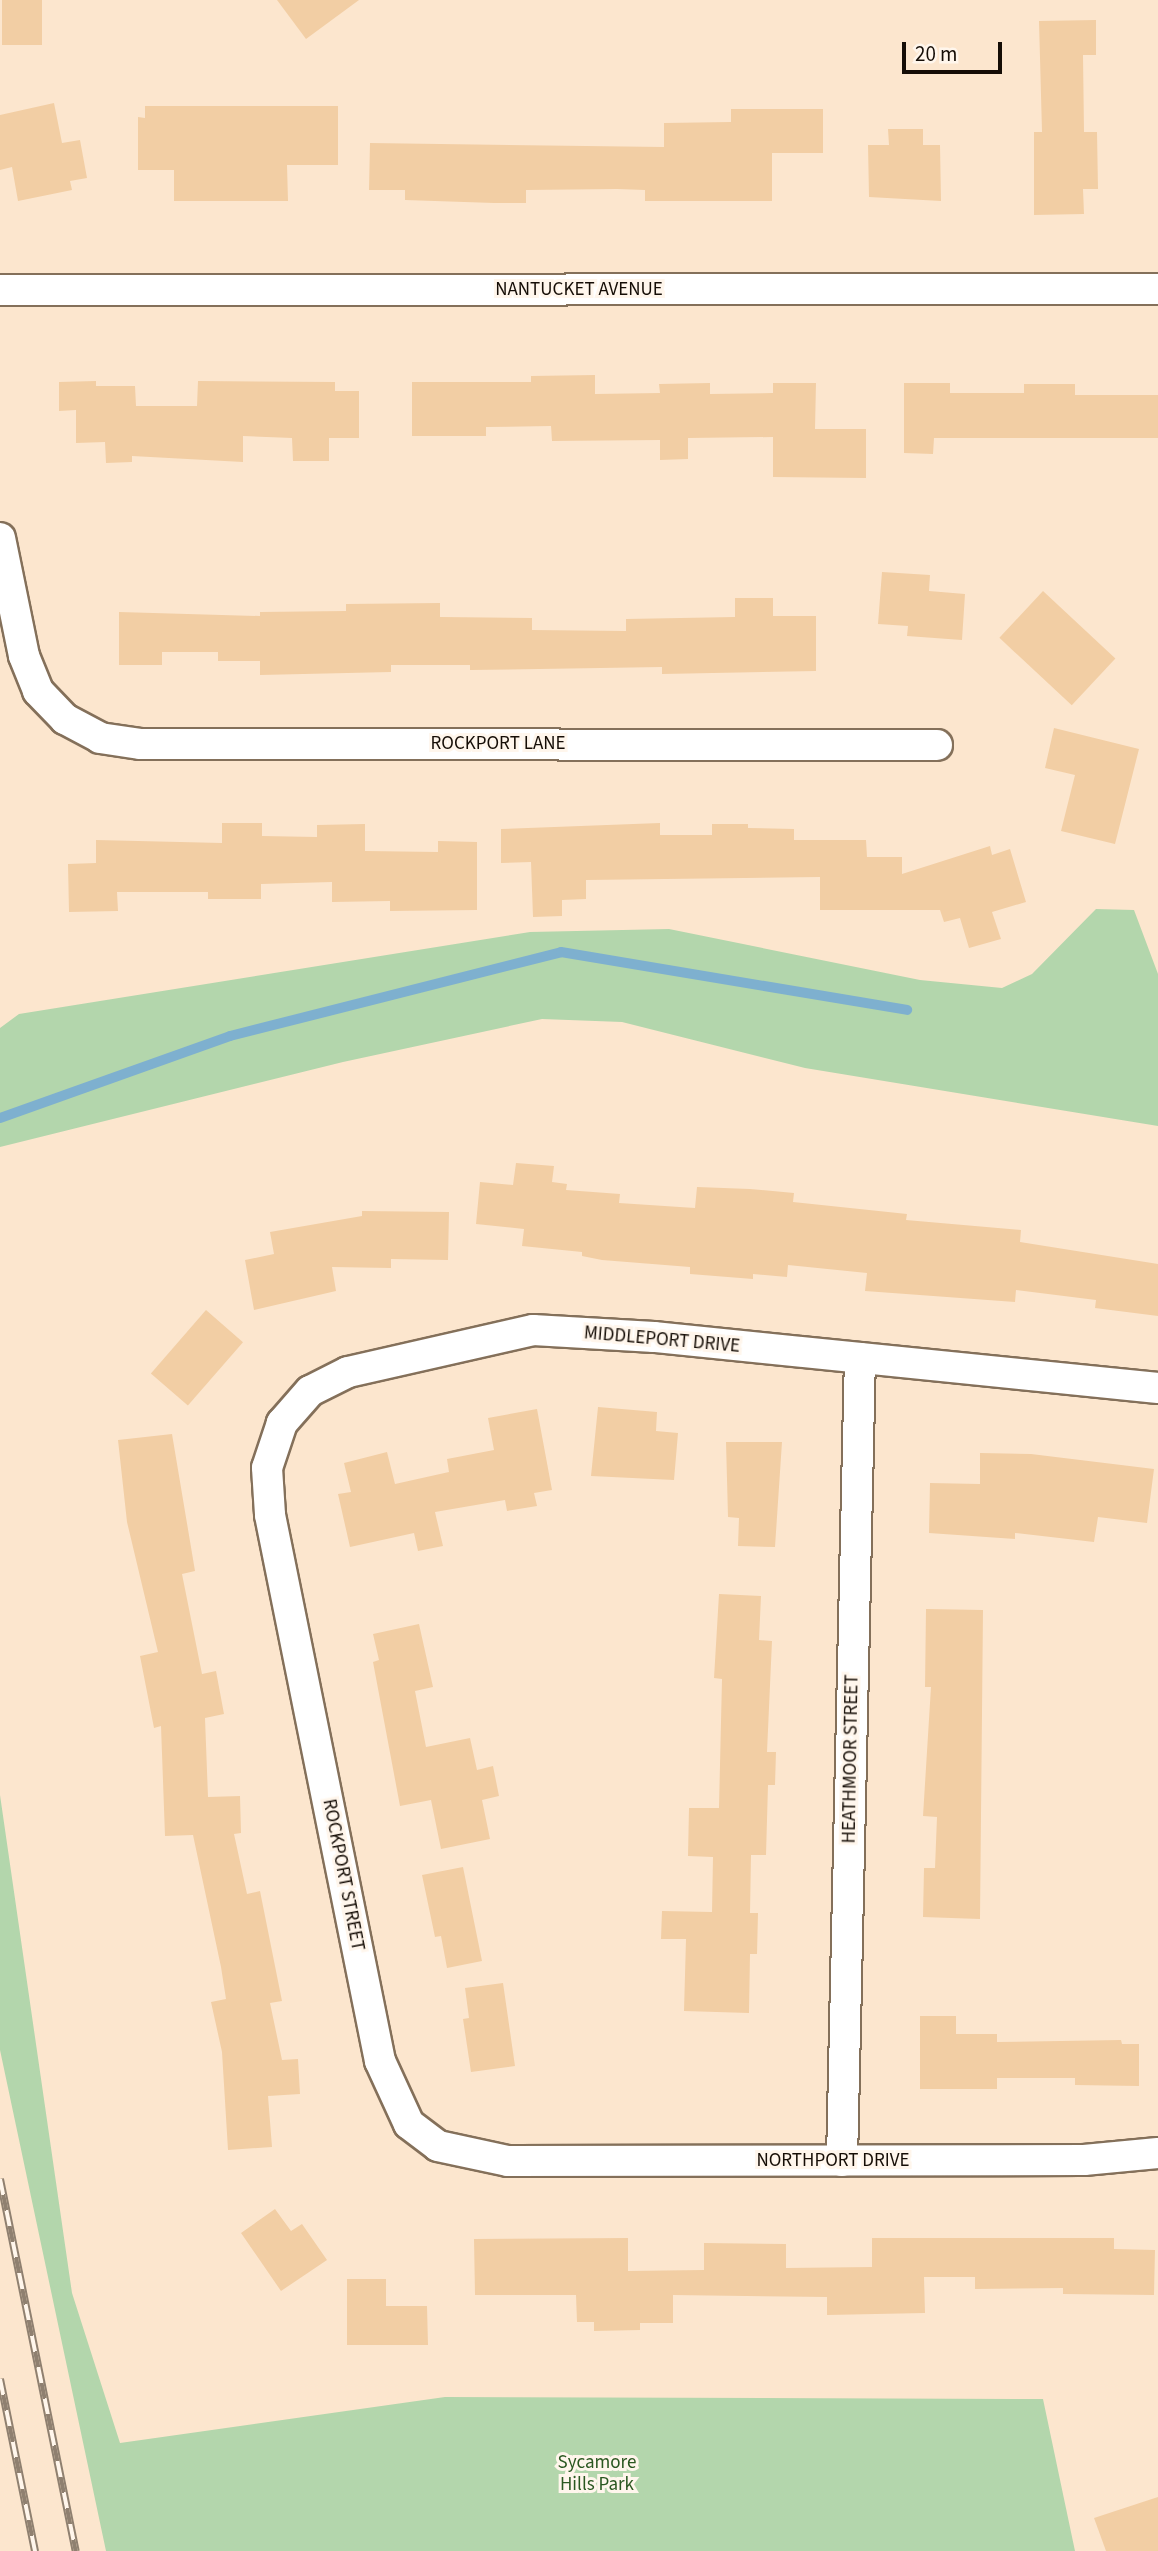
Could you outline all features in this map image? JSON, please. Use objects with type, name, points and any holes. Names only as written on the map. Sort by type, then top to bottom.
[{"type":"street","name":"NANTUCKET AVENUE","points":[[0,290],[1158,289]]},
{"type":"street","name":"ROCKPORT LANE","points":[[0,538],[24,656],[38,691],[65,719],[100,738],[140,744],[937,745]]},
{"type":"street","name":"MIDDLEPORT DRIVE","points":[[270,1514],[267,1468],[282,1423],[310,1391],[348,1372],[533,1330],[654,1337],[1158,1388]]},
{"type":"street","name":"HEATHMOOR STREET","points":[[842,2161],[860,1358]]},
{"type":"street","name":"ROCKPORT STREET","points":[[270,1514],[380,2061],[390,2092],[409,2124],[438,2146],[508,2161]]},
{"type":"street","name":"NORTHPORT DRIVE","points":[[508,2161],[1084,2160],[1158,2152]]},
{"type":"green space","points":[[1096,909],[1134,910],[1158,974],[1158,1126],[805,1068],[622,1022],[542,1019],[343,1062],[0,1147],[0,1028],[19,1014],[530,932],[669,929],[920,980],[1002,988],[1032,974]]},
{"type":"green space","name":"Sycamore Hills Park","points":[[0,1795],[72,2293],[120,2443],[445,2397],[1043,2399],[1075,2551],[106,2551],[0,2050]]},
{"type":"building","points":[[2,0],[42,0],[42,45],[2,45]]},
{"type":"building","points":[[277,0],[359,0],[306,39]]},
{"type":"building","points":[[1096,20],[1096,55],[1083,55],[1084,132],[1097,132],[1098,189],[1083,189],[1084,214],[1034,215],[1034,132],[1042,132],[1039,21]]},
{"type":"building","points":[[54,103],[62,143],[80,140],[87,178],[70,181],[72,190],[18,201],[12,167],[0,170],[0,115]]},
{"type":"building","points":[[145,106],[338,106],[338,165],[287,165],[288,201],[174,201],[174,170],[138,170],[138,117],[145,118]]},
{"type":"building","points":[[731,109],[823,109],[823,153],[772,153],[772,201],[645,201],[645,190],[617,189],[526,190],[526,203],[494,203],[405,200],[405,190],[369,190],[370,143],[664,147],[664,123],[731,122]]},
{"type":"building","points":[[888,129],[923,129],[923,145],[940,145],[941,201],[869,197],[868,145],[889,145]]},
{"type":"building","points":[[595,375],[595,394],[660,393],[659,384],[710,383],[710,394],[773,393],[773,383],[816,383],[815,429],[866,429],[866,478],[773,477],[773,437],[688,438],[688,459],[660,460],[660,440],[552,441],[551,426],[486,427],[486,436],[412,436],[412,382],[531,382],[531,376]]},
{"type":"building","points":[[96,381],[96,386],[135,386],[136,406],[197,406],[198,381],[335,382],[335,391],[359,391],[359,438],[329,438],[329,461],[293,461],[292,438],[243,436],[243,462],[132,456],[132,462],[106,463],[105,442],[76,443],[76,410],[59,411],[59,382]]},
{"type":"building","points":[[904,383],[950,383],[950,393],[1024,393],[1024,384],[1075,384],[1075,395],[1158,395],[1158,438],[934,438],[933,454],[904,453]]},
{"type":"building","points":[[882,572],[930,575],[929,591],[965,594],[962,640],[907,636],[908,626],[878,624]]},
{"type":"building","points":[[1043,591],[1115,659],[1072,705],[999,638]]},
{"type":"building","points":[[735,598],[773,598],[773,616],[816,616],[816,671],[662,674],[662,667],[470,670],[470,665],[391,665],[391,672],[260,675],[260,661],[218,661],[218,652],[162,652],[162,665],[119,665],[119,612],[260,616],[260,612],[346,611],[346,604],[440,603],[440,617],[532,618],[532,630],[626,631],[626,619],[735,617]]},
{"type":"building","points":[[1054,728],[1139,749],[1115,844],[1061,831],[1075,775],[1045,768]]},
{"type":"building","points":[[222,823],[262,823],[262,836],[317,837],[317,825],[365,824],[365,851],[438,852],[438,841],[477,842],[477,910],[390,911],[390,901],[332,902],[332,882],[261,884],[261,899],[208,899],[208,892],[117,892],[118,911],[69,912],[68,864],[96,863],[96,840],[222,843]]},
{"type":"building","points":[[660,823],[660,835],[712,835],[712,824],[748,824],[748,828],[794,829],[794,840],[866,840],[867,857],[902,857],[902,874],[990,846],[992,855],[1010,849],[1026,902],[992,912],[1001,939],[969,948],[960,918],[944,922],[940,910],[820,910],[820,877],[586,880],[586,899],[562,900],[562,916],[533,917],[531,862],[501,863],[501,829]]},
{"type":"building","points":[[516,1163],[554,1166],[552,1182],[567,1184],[566,1190],[620,1194],[619,1203],[695,1208],[697,1187],[750,1189],[794,1193],[793,1202],[907,1214],[906,1220],[1021,1230],[1020,1242],[1158,1264],[1158,1316],[1095,1308],[1096,1300],[1016,1290],[1015,1302],[865,1291],[867,1273],[788,1265],[787,1277],[753,1274],[753,1279],[690,1274],[690,1267],[602,1260],[582,1256],[582,1252],[522,1246],[524,1229],[476,1224],[480,1182],[513,1185]]},
{"type":"building","points":[[362,1211],[449,1212],[448,1260],[391,1259],[391,1268],[332,1267],[336,1291],[254,1310],[245,1260],[274,1254],[270,1232],[362,1216]]},
{"type":"building","points":[[206,1310],[243,1342],[188,1406],[151,1373]]},
{"type":"building","points":[[598,1407],[657,1412],[656,1431],[678,1433],[674,1480],[591,1476]]},
{"type":"building","points":[[537,1409],[552,1490],[534,1493],[537,1506],[507,1511],[505,1500],[435,1512],[443,1546],[418,1551],[414,1533],[350,1547],[338,1494],[351,1492],[344,1463],[387,1452],[395,1484],[449,1472],[447,1459],[494,1450],[488,1418]]},
{"type":"building","points":[[172,1434],[195,1571],[182,1574],[202,1674],[216,1671],[224,1714],[205,1718],[208,1797],[240,1796],[241,1833],[234,1834],[247,1894],[260,1891],[282,2001],[270,2003],[282,2060],[298,2059],[300,2094],[268,2096],[272,2147],[228,2150],[222,2052],[211,2002],[226,1999],[221,1967],[193,1835],[165,1836],[161,1726],[154,1728],[140,1656],[158,1652],[127,1522],[118,1440]]},
{"type":"building","points":[[726,1442],[782,1442],[775,1547],[738,1546],[739,1518],[728,1517]]},
{"type":"building","points":[[980,1453],[1031,1454],[1154,1469],[1147,1523],[1098,1517],[1094,1542],[1015,1533],[1015,1539],[929,1533],[930,1483],[980,1484]]},
{"type":"building","points":[[719,1594],[761,1596],[759,1640],[772,1641],[767,1752],[776,1752],[775,1785],[768,1785],[766,1855],[751,1855],[750,1913],[758,1913],[757,1954],[750,1954],[749,2013],[684,2011],[686,1939],[661,1939],[662,1911],[712,1912],[713,1857],[688,1856],[689,1808],[719,1808],[722,1679],[714,1678]]},
{"type":"building","points":[[926,1609],[983,1610],[980,1919],[923,1917],[924,1868],[935,1868],[937,1817],[923,1816],[931,1687],[925,1687]]},
{"type":"building","points":[[419,1624],[433,1687],[415,1691],[426,1747],[470,1738],[477,1770],[493,1766],[499,1796],[482,1800],[490,1839],[441,1849],[431,1800],[400,1806],[373,1662],[379,1660],[373,1634]]},
{"type":"building","points":[[463,1867],[482,1961],[447,1968],[441,1936],[435,1937],[422,1875]]},
{"type":"building","points":[[503,1983],[515,2066],[471,2072],[463,2019],[469,2018],[465,1988]]},
{"type":"building","points":[[920,2016],[956,2016],[956,2034],[997,2034],[997,2042],[1121,2040],[1122,2044],[1139,2044],[1139,2086],[1075,2085],[1075,2078],[997,2078],[997,2089],[920,2089]]},
{"type":"building","points":[[275,2209],[291,2231],[302,2224],[327,2260],[281,2291],[241,2233]]},
{"type":"building","points":[[628,2238],[628,2271],[704,2270],[704,2243],[786,2244],[786,2268],[872,2267],[872,2238],[1114,2238],[1114,2249],[1155,2250],[1154,2295],[1063,2294],[1063,2288],[975,2289],[975,2277],[924,2277],[925,2313],[827,2315],[827,2297],[673,2295],[673,2323],[640,2323],[640,2330],[594,2331],[594,2322],[577,2322],[576,2295],[475,2295],[474,2239]]},
{"type":"building","points":[[347,2279],[386,2279],[386,2306],[427,2306],[428,2345],[347,2345]]},
{"type":"building","points":[[1158,2497],[1158,2551],[1106,2551],[1094,2518]]},
{"type":"waterway","points":[[0,1118],[230,1036],[561,952],[907,1010]]},
{"type":"railway","points":[[0,2179],[76,2551]]},
{"type":"railway","points":[[0,2379],[35,2551]]}]
